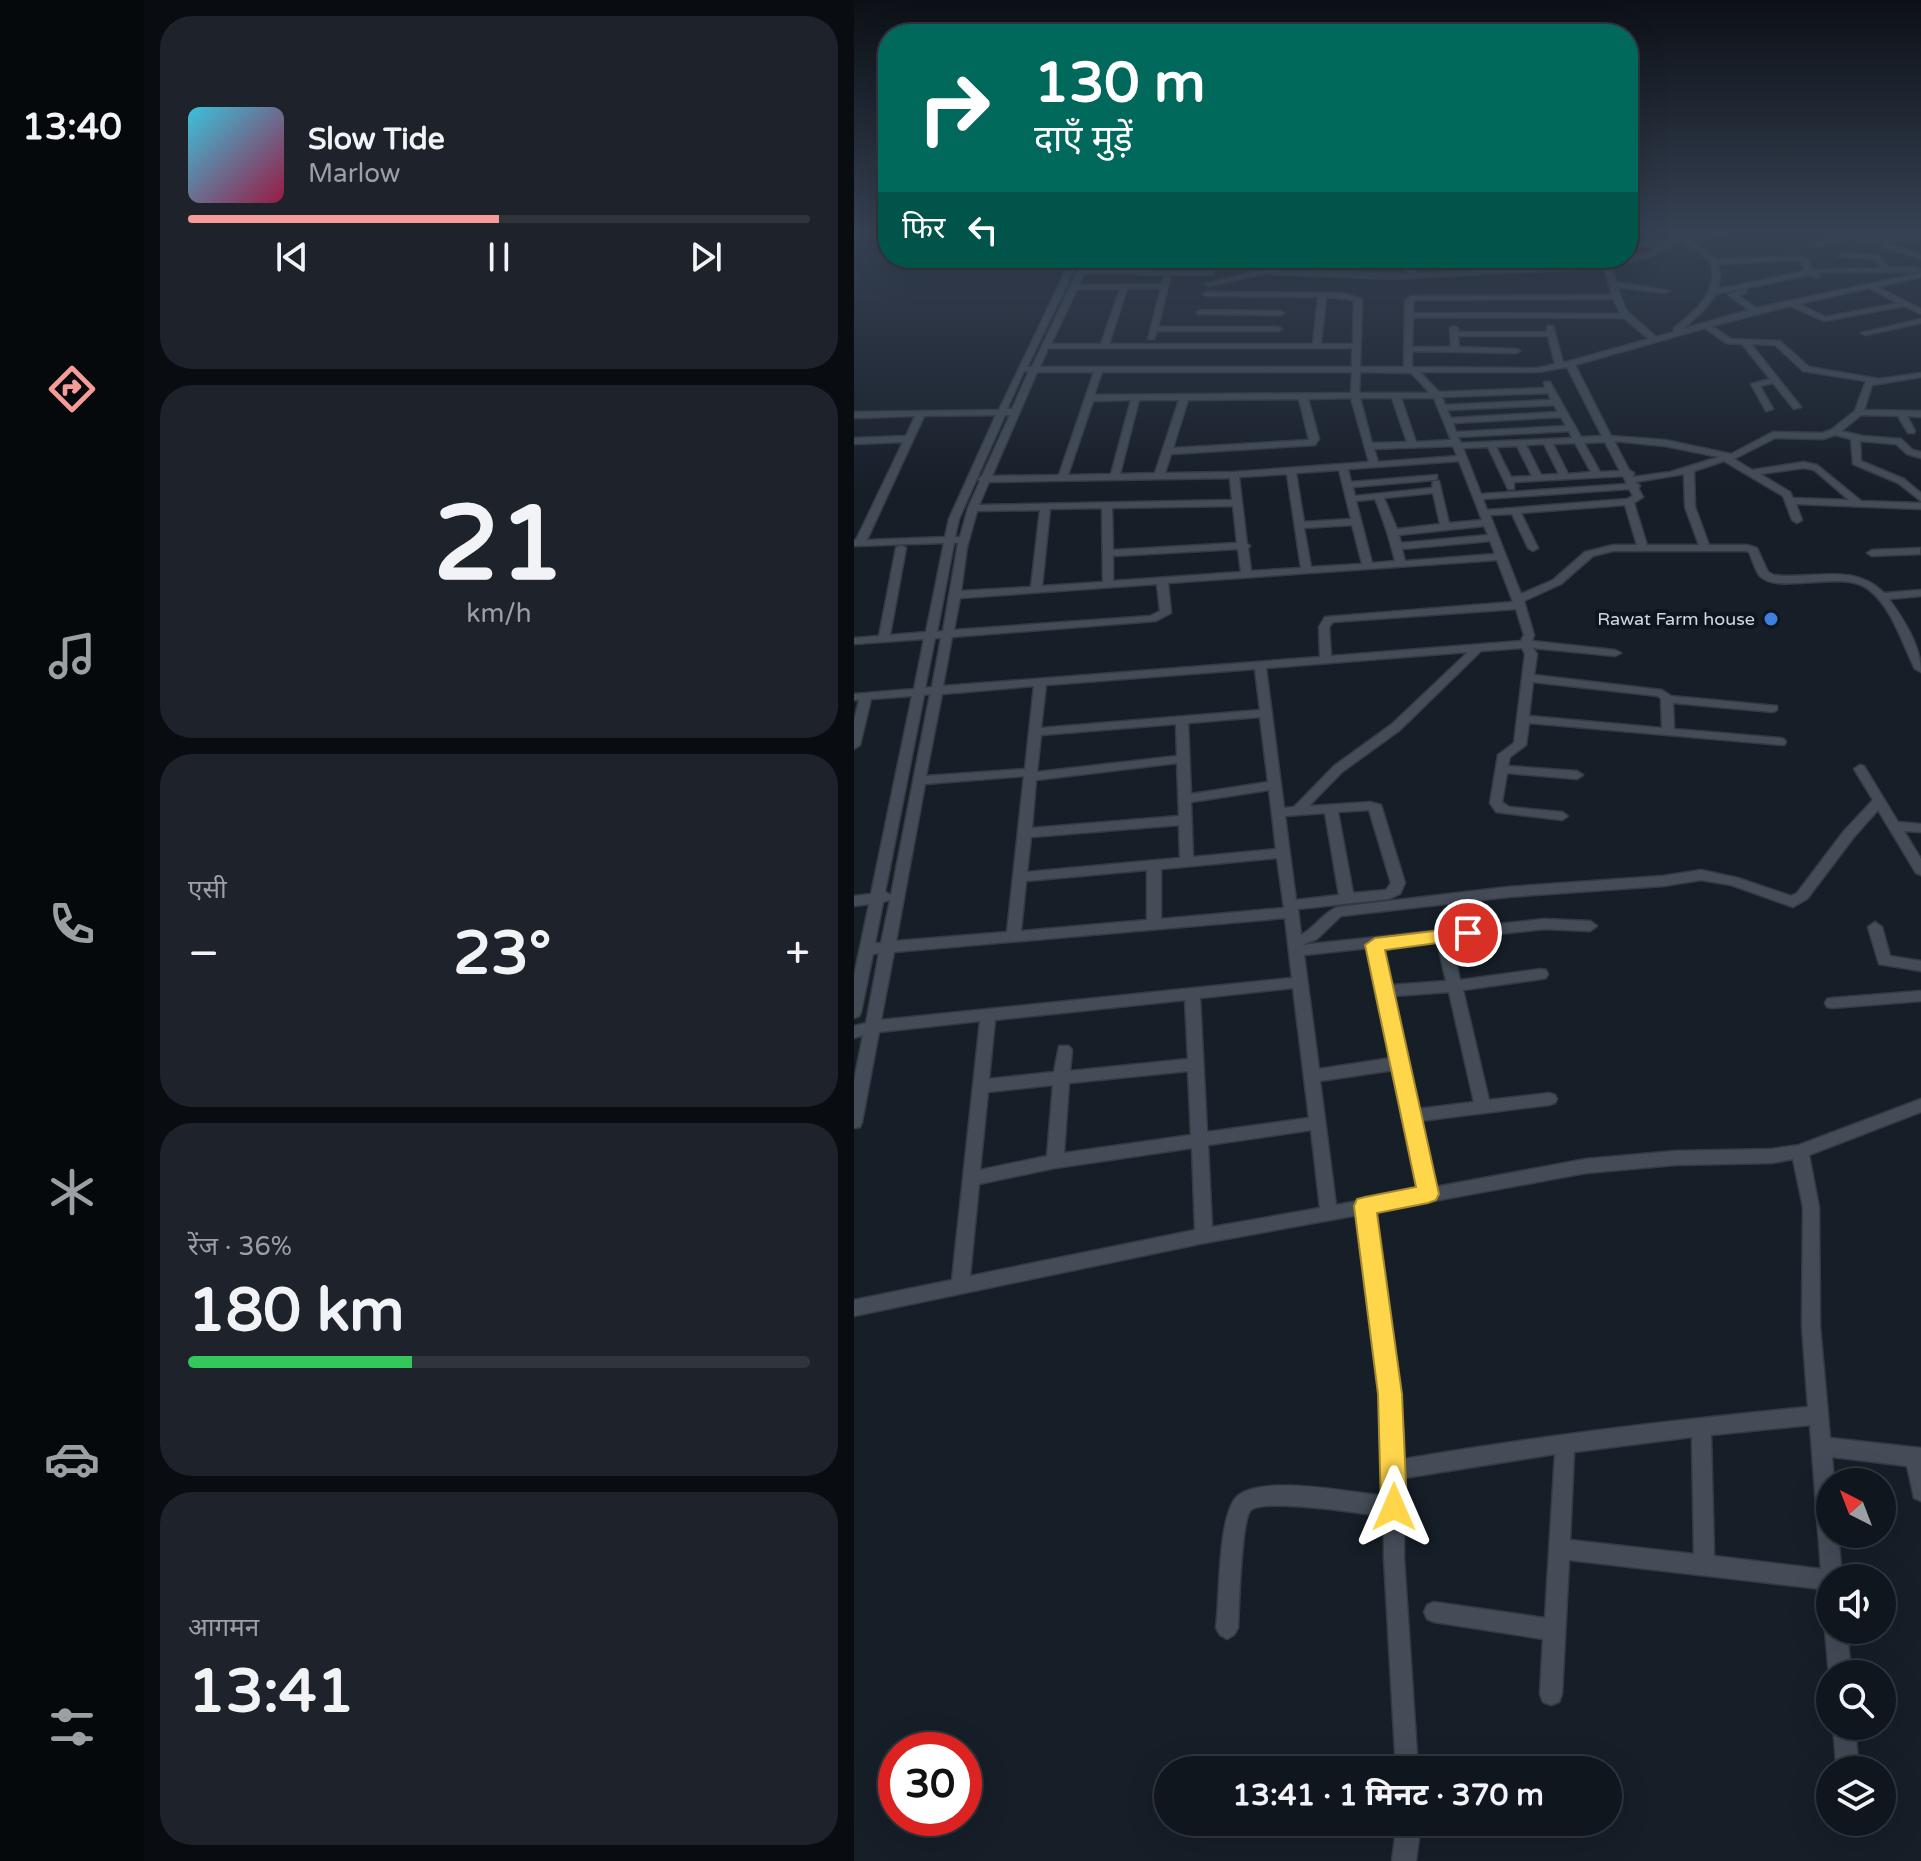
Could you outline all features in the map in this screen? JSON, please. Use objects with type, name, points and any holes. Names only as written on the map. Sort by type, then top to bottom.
[{"type":"street","points":[[854,1122],[871,1027],[890,947],[963,543],[973,508],[988,479],[1010,412],[1053,320]]},
{"type":"street","points":[[1028,370],[1048,346],[1060,320]]},
{"type":"street","points":[[1105,345],[1113,320]]},
{"type":"street","points":[[1147,346],[1155,320]]},
{"type":"street","points":[[1195,329],[1198,320]]},
{"type":"street","points":[[1277,346],[1279,320]]},
{"type":"street","points":[[1317,346],[1320,320]]},
{"type":"street","points":[[1358,320],[1355,396],[1374,465]]},
{"type":"street","points":[[1409,320],[1411,371],[1437,395],[1448,421],[1518,603],[1529,635],[1525,644]]},
{"type":"street","points":[[1454,320],[1455,349]]},
{"type":"street","points":[[1549,320],[1560,367]]},
{"type":"street","points":[[1628,320],[1653,338]]},
{"type":"street","points":[[1674,332],[1686,320]]},
{"type":"street","points":[[1028,370],[1538,370],[1560,367],[1721,320]]},
{"type":"street","points":[[1865,333],[1921,321]]},
{"type":"street","points":[[1705,324],[1726,340],[1777,343],[1806,369],[1876,380],[1921,375]]},
{"type":"street","points":[[1153,329],[1278,329]]},
{"type":"street","points":[[1455,334],[1551,334]]},
{"type":"street","points":[[1511,335],[1521,371]]},
{"type":"street","points":[[1745,342],[1797,407]]},
{"type":"street","points":[[1048,346],[1357,346]]},
{"type":"street","points":[[1409,349],[1516,351]]},
{"type":"street","points":[[1394,533],[1445,526],[1515,510],[1629,502],[1638,497],[1570,364]]},
{"type":"street","points":[[1538,370],[1597,474]]},
{"type":"street","points":[[1063,477],[1098,371]]},
{"type":"street","points":[[1769,409],[1755,384],[1776,380]]},
{"type":"street","points":[[1476,497],[1632,480],[1689,470],[1745,453],[1773,435],[1823,436],[1834,432],[1859,412],[1865,386],[1876,380]]},
{"type":"street","points":[[1088,398],[1396,396],[1550,390]]},
{"type":"street","points":[[1159,476],[1170,451],[1185,396]]},
{"type":"street","points":[[1396,396],[1412,444]]},
{"type":"street","points":[[1115,476],[1136,397]]},
{"type":"street","points":[[1170,451],[1312,443],[1315,439],[1303,397]]},
{"type":"street","points":[[1442,408],[1556,402]]},
{"type":"street","points":[[854,415],[1010,412]]},
{"type":"street","points":[[854,1012],[900,799],[917,691],[954,519],[1010,412]]},
{"type":"street","points":[[1859,412],[1921,414]]},
{"type":"street","points":[[1901,413],[1911,431]]},
{"type":"street","points":[[856,545],[921,414]]},
{"type":"street","points":[[1448,421],[1562,414]]},
{"type":"street","points":[[1369,446],[1456,441],[1570,428]]},
{"type":"street","points":[[1834,432],[1855,438],[1898,441],[1910,452],[1921,455]]},
{"type":"street","points":[[1456,441],[1491,445],[1609,438],[1665,443],[1725,458],[1780,489],[1792,501],[1797,520]]},
{"type":"street","points":[[1855,438],[1856,462],[1901,481],[1921,498]]},
{"type":"street","points":[[854,441],[908,439]]},
{"type":"street","points":[[1547,441],[1565,476]]},
{"type":"street","points":[[1520,443],[1538,478]]},
{"type":"street","points":[[1491,445],[1515,494]]},
{"type":"street","points":[[972,480],[1234,475],[1462,458]]},
{"type":"street","points":[[1431,460],[1445,526]]},
{"type":"street","points":[[1750,473],[1804,465],[1817,468],[1858,503]]},
{"type":"street","points":[[1343,468],[1367,565]]},
{"type":"street","points":[[1689,470],[1690,507],[1705,547]]},
{"type":"street","points":[[1291,472],[1306,570]]},
{"type":"street","points":[[1508,480],[1597,474],[1632,480]]},
{"type":"street","points":[[1234,475],[1246,573]]},
{"type":"street","points":[[1347,485],[1434,477]]},
{"type":"street","points":[[1351,499],[1437,490]]},
{"type":"street","points":[[1378,496],[1394,533],[1400,563]]},
{"type":"street","points":[[1792,501],[1921,506]]},
{"type":"street","points":[[1629,502],[1643,548]]},
{"type":"street","points":[[973,508],[1238,503]]},
{"type":"street","points":[[1107,506],[1108,583]]},
{"type":"street","points":[[1036,589],[1045,508]]},
{"type":"street","points":[[1515,510],[1533,548]]},
{"type":"street","points":[[1300,525],[1354,522]]},
{"type":"street","points":[[1395,547],[1493,538]]},
{"type":"street","points":[[856,545],[901,548],[963,543]]},
{"type":"street","points":[[856,545],[948,544]]},
{"type":"street","points":[[1107,553],[1245,546]]},
{"type":"street","points":[[1326,661],[1324,627],[1329,619],[1518,603],[1557,582],[1594,551],[1705,547],[1753,550],[1764,574],[1771,578],[1855,578],[1870,584],[1883,596],[1921,669]]},
{"type":"street","points":[[884,639],[901,548]]},
{"type":"street","points":[[1872,553],[1921,551],[1921,562]]},
{"type":"street","points":[[955,595],[1500,557]]},
{"type":"street","points":[[854,641],[1162,617],[1166,613],[1162,580]]},
{"type":"street","points":[[1883,596],[1921,593]]},
{"type":"street","points":[[1525,644],[1531,654],[1520,745],[1506,753],[1500,769],[1496,803],[1501,809],[1562,816]]},
{"type":"street","points":[[854,745],[860,696],[1525,644],[1615,653]]},
{"type":"street","points":[[1297,811],[1338,769],[1396,727],[1477,649]]},
{"type":"street","points":[[1260,667],[1329,1213]]},
{"type":"street","points":[[1528,678],[1657,692],[1667,699],[1773,708]]},
{"type":"street","points":[[1014,935],[1040,684]]},
{"type":"street","points":[[1667,699],[1668,732]]},
{"type":"street","points":[[1034,732],[1267,713]]},
{"type":"street","points":[[1523,719],[1780,742]]},
{"type":"street","points":[[1182,720],[1187,862]]},
{"type":"street","points":[[919,781],[1183,759]]},
{"type":"street","points":[[1500,769],[1577,775]]},
{"type":"street","points":[[1860,769],[1921,870]]},
{"type":"street","points":[[1184,799],[1276,785]]},
{"type":"street","points":[[1297,946],[1315,935],[1328,917],[1338,912],[1570,886],[1663,881],[1694,875],[1733,881],[1793,902],[1802,896],[1849,834],[1879,801]]},
{"type":"street","points":[[867,949],[1292,908],[1395,891],[1398,883],[1376,808],[1279,812]]},
{"type":"street","points":[[1331,809],[1347,899]]},
{"type":"street","points":[[1026,833],[1185,820]]},
{"type":"street","points":[[1896,826],[1921,828]]},
{"type":"street","points":[[1022,877],[1283,853]]},
{"type":"street","points":[[1154,865],[1154,923]]},
{"type":"street","points":[[854,901],[897,896]]},
{"type":"street","points":[[1297,946],[1375,945],[1544,924],[1590,926]]},
{"type":"street","points":[[1875,927],[1884,960],[1921,966]]},
{"type":"street","points":[[1443,936],[1452,986],[1483,1106]]},
{"type":"street","points":[[1375,945],[1428,1194]]},
{"type":"street","points":[[1383,991],[1452,986],[1541,974]]},
{"type":"street","points":[[854,1032],[871,1027],[1301,982]]},
{"type":"street","points":[[1192,994],[1204,1236]]},
{"type":"street","points":[[1832,1003],[1921,996]]},
{"type":"street","points":[[960,1287],[988,1015]]},
{"type":"street","points":[[1055,1161],[1064,1050]]},
{"type":"street","points":[[1312,1076],[1400,1063]]},
{"type":"street","points":[[982,1086],[1195,1064]]},
{"type":"street","points":[[1409,1116],[1549,1099]]},
{"type":"street","points":[[854,1308],[1204,1236],[1428,1194],[1630,1161],[1772,1156],[1800,1151],[1921,1105]]},
{"type":"street","points":[[973,1178],[1055,1161],[1317,1123]]},
{"type":"street","points":[[1800,1151],[1811,1207],[1811,1326],[1830,1564]]},
{"type":"street","points":[[1365,1206],[1390,1394],[1406,1756]]},
{"type":"street","points":[[1394,1470],[1511,1449],[1818,1415]]},
{"type":"street","points":[[1701,1426],[1704,1566]]},
{"type":"street","points":[[1551,1694],[1565,1443]]},
{"type":"street","points":[[1821,1446],[1918,1458],[1921,1491]]},
{"type":"street","points":[[1227,1628],[1238,1521],[1245,1502],[1273,1494],[1394,1507]]},
{"type":"street","points":[[1559,1549],[1816,1577]]},
{"type":"street","points":[[1434,1612],[1555,1630]]},
{"type":"street","points":[[1404,1861],[1407,1836]]},
{"type":"place","name":"Rawat Farm house","points":[[1771,619]]},
{"type":"route","points":[[1394,1507],[1394,1436],[1390,1394],[1365,1206],[1428,1194],[1375,945],[1468,933]]}]
